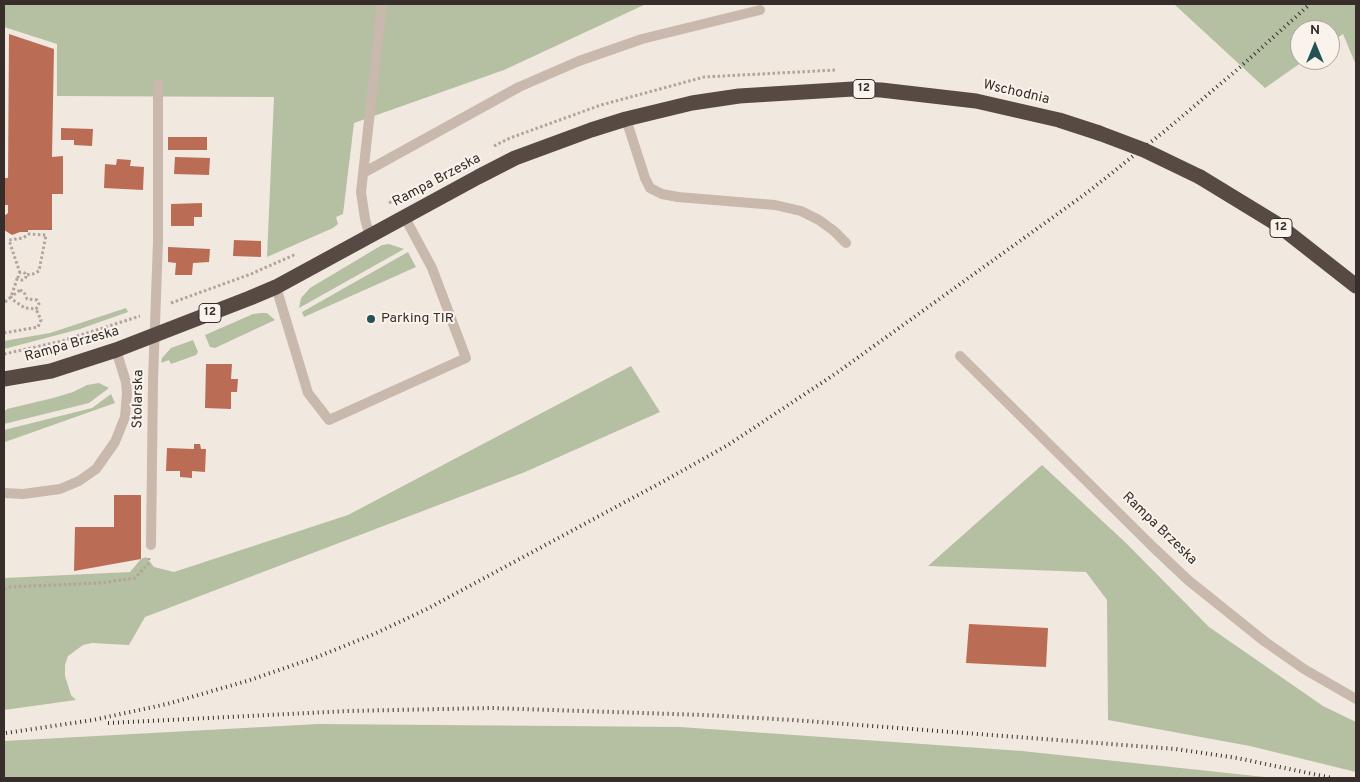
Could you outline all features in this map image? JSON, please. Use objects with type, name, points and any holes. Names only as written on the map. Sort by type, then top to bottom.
[{"type":"highway","name":"Wschodnia","points":[[626,119],[692,103],[738,96],[862,89],[976,101],[1059,120],[1099,133],[1144,150],[1200,177],[1277,224],[1356,286]]},
{"type":"highway","name":"Rampa Brzeska","points":[[4,379],[51,371],[116,350],[276,287],[370,237],[404,216],[515,158],[626,119]]},
{"type":"lane","points":[[370,237],[360,192],[382,4]]},
{"type":"lane","points":[[362,173],[519,87],[579,61],[642,39],[760,10]]},
{"type":"lane","name":"Stolarska","points":[[151,545],[154,309],[158,241],[158,84]]},
{"type":"lane","points":[[626,119],[650,188],[662,194],[678,197],[775,205],[801,211],[819,220],[846,243]]},
{"type":"lane","points":[[276,287],[308,394],[329,420],[466,358],[432,268],[404,216]]},
{"type":"lane","points":[[4,493],[23,494],[60,489],[79,481],[96,469],[115,442],[126,417],[126,382],[116,350]]},
{"type":"lane","name":"Rampa Brzeska","points":[[960,356],[1152,547],[1188,580],[1264,641],[1304,669],[1356,699]]},
{"type":"path","points":[[493,147],[510,138],[601,105],[704,77],[827,69],[845,71]]},
{"type":"path","points":[[365,219],[392,200],[417,187]]},
{"type":"path","points":[[19,274],[23,272],[26,275],[38,271],[46,235],[29,234],[21,239],[9,240],[20,279],[23,280],[26,275]]},
{"type":"path","points":[[4,354],[62,341],[140,316],[154,309],[250,274],[303,250]]},
{"type":"path","points":[[11,297],[19,274]]},
{"type":"path","points":[[4,333],[38,327],[41,320],[36,309],[37,300],[27,299],[22,291],[18,291],[5,302]]},
{"type":"path","points":[[11,297],[19,306],[36,309]]},
{"type":"path","points":[[4,589],[10,587],[100,583],[135,578],[148,564],[151,545]]},
{"type":"green space","points":[[4,4],[646,4],[504,70],[354,123],[343,214],[336,217],[338,224],[333,228],[267,257],[274,97],[57,96],[57,44],[4,27]]},
{"type":"green space","points":[[1174,4],[1356,4],[1356,65],[1343,34],[1340,36],[1340,20],[1290,20],[1291,70],[1265,88]]},
{"type":"green space","points":[[389,244],[404,249],[299,308],[301,298],[310,288],[382,245]]},
{"type":"green space","points":[[408,252],[416,267],[304,317],[302,312]]},
{"type":"green space","points":[[126,308],[128,312],[80,329],[4,349],[4,341],[50,333]]},
{"type":"green space","points":[[267,313],[275,320],[215,348],[210,347],[205,335],[253,314]]},
{"type":"green space","points":[[193,340],[198,352],[196,355],[171,364],[169,360],[161,363],[162,358],[171,348]]},
{"type":"green space","points":[[631,366],[660,412],[525,472],[145,617],[129,645],[92,643],[83,645],[68,656],[65,665],[65,676],[71,695],[76,700],[4,710],[4,578],[130,572],[141,559],[146,557],[154,567],[174,572],[348,515]]},
{"type":"green space","points":[[99,383],[109,388],[89,403],[4,424],[4,412],[7,409],[53,398],[73,392],[87,385]]},
{"type":"green space","points":[[111,394],[115,403],[5,442],[4,448],[4,430],[92,408]]},
{"type":"green space","points":[[1042,465],[1126,543],[1209,627],[1323,706],[1356,722],[1356,772],[1250,746],[1108,720],[1107,600],[1086,572],[928,566]]},
{"type":"green space","points":[[318,724],[680,727],[1022,751],[1274,778],[4,778],[4,741]]},
{"type":"building","points":[[9,34],[54,49],[52,157],[63,156],[63,194],[52,194],[52,230],[28,230],[28,232],[12,235],[4,230],[4,216],[8,213],[8,205],[4,205],[4,178],[8,178]]},
{"type":"building","points":[[61,128],[93,129],[92,146],[74,145],[74,140],[61,140]]},
{"type":"building","points":[[168,137],[207,137],[207,150],[168,150]]},
{"type":"building","points":[[175,157],[210,158],[209,175],[174,174]]},
{"type":"building","points":[[117,159],[131,160],[130,166],[144,167],[143,190],[104,188],[105,164],[116,165]]},
{"type":"building","points":[[202,203],[202,217],[194,217],[194,226],[171,226],[171,204]]},
{"type":"building","points":[[234,240],[261,241],[261,257],[233,256]]},
{"type":"building","points":[[168,247],[210,249],[209,262],[193,263],[192,275],[175,275],[176,263],[168,262]]},
{"type":"building","points":[[206,364],[232,364],[231,379],[238,379],[237,392],[231,392],[231,409],[205,408]]},
{"type":"building","points":[[194,444],[200,444],[201,449],[206,449],[205,472],[192,471],[192,478],[180,477],[180,471],[166,471],[167,448],[194,449]]},
{"type":"building","points":[[114,495],[141,495],[141,559],[74,571],[75,527],[114,527]]},
{"type":"building","points":[[969,624],[1048,628],[1046,667],[966,663]]},
{"type":"railway","points":[[6,733],[93,720],[167,704],[247,681],[317,657],[374,634],[427,609],[664,481],[728,445],[835,374],[1088,192],[1166,130],[1238,69],[1310,4]]},
{"type":"railway","points":[[108,723],[347,711],[491,708],[704,715],[1176,749],[1237,758],[1332,778]]},
{"type":"place","name":"Parking TIR","points":[[371,319]]}]
